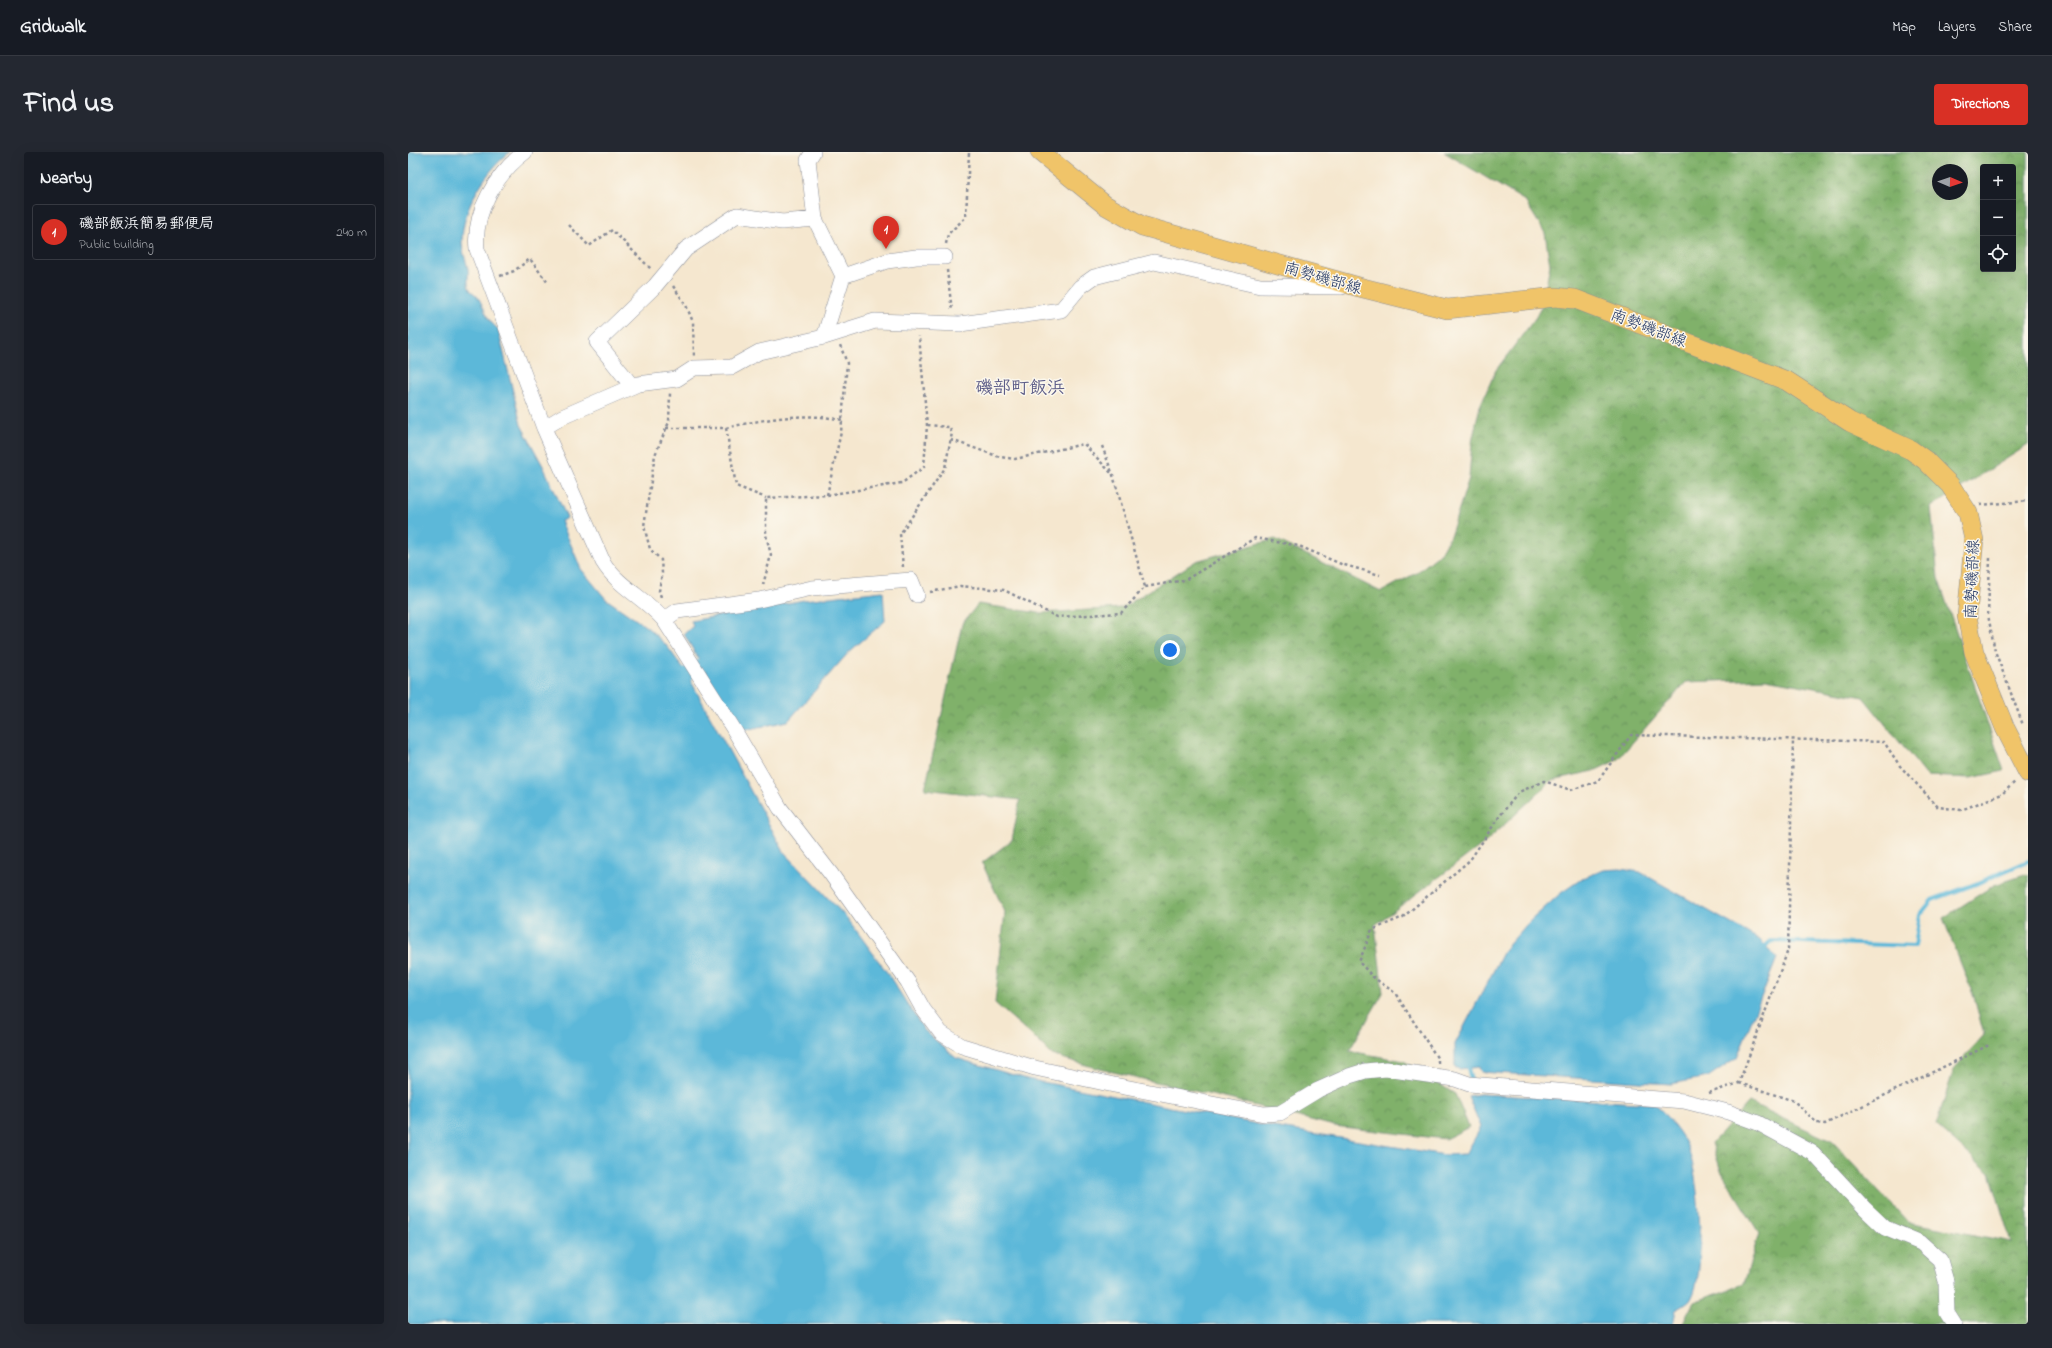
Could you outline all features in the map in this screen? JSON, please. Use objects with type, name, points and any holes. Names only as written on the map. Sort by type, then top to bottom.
[{"type":"main road","name":"南勢磯部線","points":[[1040,152],[1105,205],[1142,226],[1359,287],[1447,309],[1554,297],[1575,299],[1787,381],[1850,422],[1911,450],[1925,460],[1950,486],[1968,513],[1974,540],[1967,616],[1974,652],[2005,728],[2027,772]]},
{"type":"street","points":[[526,152],[505,170],[480,214],[476,238],[477,249],[544,428],[609,572],[650,605],[664,620],[780,808],[831,874],[908,982],[923,1009],[941,1033],[962,1046],[1035,1068],[1264,1114],[1280,1113],[1318,1090],[1349,1076],[1365,1071],[1386,1069],[1439,1076],[1469,1084],[1693,1104],[1728,1112],[1758,1123],[1813,1153],[1865,1209],[1885,1228],[1921,1243],[1940,1260],[1946,1281],[1947,1313],[1954,1324]]},
{"type":"street","points":[[813,152],[808,160],[815,219],[843,276],[829,335]]},
{"type":"street","points":[[632,386],[597,342],[663,277],[686,249],[737,215],[782,222],[815,219]]},
{"type":"street","points":[[843,276],[887,261],[916,257],[945,257]]},
{"type":"street","points":[[544,428],[562,417],[638,384],[678,379],[694,368],[732,366],[759,352],[829,335],[875,321],[918,324],[953,324],[1061,310],[1080,287],[1094,277],[1154,262],[1260,286],[1359,287]]},
{"type":"street","points":[[664,620],[677,611],[759,600],[812,588],[911,580],[918,595]]},
{"type":"path","points":[[953,324],[951,291],[944,250],[948,234],[966,216],[969,152]]},
{"type":"path","points":[[569,225],[589,246],[612,230],[663,277],[686,305],[693,322],[694,368]]},
{"type":"path","points":[[488,280],[514,271],[530,259],[548,283]]},
{"type":"path","points":[[726,428],[736,486],[766,498],[827,495],[902,483],[924,467],[927,425],[918,324]]},
{"type":"path","points":[[827,495],[842,420],[847,363],[829,335]]},
{"type":"path","points":[[670,380],[669,422],[655,455],[644,526],[650,549],[661,560],[662,573],[659,591],[660,595],[662,599],[677,611]]},
{"type":"path","points":[[666,428],[726,428],[757,420],[822,416],[842,420]]},
{"type":"path","points":[[911,580],[904,568],[900,534],[945,468],[952,433],[948,427],[927,425]]},
{"type":"path","points":[[950,440],[1000,457],[1015,459],[1084,444],[1114,475]]},
{"type":"path","points":[[1102,446],[1114,475],[1145,587]]},
{"type":"path","points":[[759,600],[772,554],[766,535],[766,498]]},
{"type":"path","points":[[1964,505],[2028,501]]},
{"type":"path","points":[[1982,504],[1984,511]]},
{"type":"path","points":[[918,595],[960,586],[1004,590],[1057,617],[1121,613],[1145,587],[1185,580],[1255,538],[1299,546],[1341,564],[1380,575]]},
{"type":"path","points":[[1990,552],[1988,615],[1995,651],[2023,726]]},
{"type":"path","points":[[1439,1076],[1438,1059],[1395,993],[1373,977],[1359,962],[1372,930],[1403,917],[1470,860],[1498,817],[1519,792],[1544,781],[1571,790],[1598,781],[1631,735],[1884,742],[1900,766],[1938,807],[1961,810],[2002,794],[2027,772]]},
{"type":"path","points":[[1739,1083],[1788,950],[1793,740]]},
{"type":"path","points":[[1693,1104],[1707,1093],[1739,1083],[1794,1101],[1817,1123],[1825,1124],[1989,1045]]},
{"type":"green space","points":[[1444,152],[2028,152],[2028,445],[1931,507],[1938,578],[2004,771],[1970,778],[1927,776],[1863,697],[1766,679],[1686,682],[1617,760],[1594,771],[1552,780],[1487,841],[1375,925],[1383,993],[1349,1051],[1404,1061],[1455,1094],[1469,1127],[1445,1139],[1334,1126],[1229,1099],[1096,1068],[1052,1055],[995,1003],[1005,912],[982,863],[1012,840],[1020,800],[925,789],[962,624],[978,604],[1039,613],[1122,608],[1196,561],[1275,539],[1381,592],[1416,573],[1440,554],[1451,534],[1469,478],[1472,442],[1480,406],[1496,370],[1536,317],[1543,303],[1550,265],[1545,233],[1525,201]]},
{"type":"green space","points":[[2028,874],[2028,1324],[1682,1324],[1694,1302],[1744,1284],[1759,1233],[1721,1171],[1712,1143],[1749,1102],[1833,1142],[1908,1222],[2011,1242],[1990,1173],[1936,1125],[1954,1069],[1984,1035],[1974,997],[1943,918],[1994,885]]},
{"type":"water","points":[[408,152],[510,152],[484,180],[466,216],[462,242],[468,269],[468,285],[470,290],[478,298],[488,318],[498,329],[521,425],[543,466],[567,518],[561,521],[581,569],[606,599],[648,628],[667,646],[687,674],[784,852],[847,918],[886,971],[924,1030],[956,1058],[1027,1079],[1267,1126],[1445,1155],[1466,1154],[1481,1127],[1468,1096],[1480,1094],[1655,1104],[1683,1138],[1689,1151],[1696,1183],[1700,1226],[1699,1269],[1696,1286],[1690,1301],[1676,1310],[1673,1324],[408,1324]]},
{"type":"water","points":[[883,591],[885,621],[849,652],[788,721],[740,731],[684,634],[693,626],[691,621],[804,600]]},
{"type":"water","points":[[1620,869],[1640,872],[1760,940],[1777,958],[1737,1057],[1708,1077],[1671,1084],[1481,1072],[1479,1067],[1459,1069],[1455,1067],[1455,1044],[1505,949],[1529,922],[1561,893],[1583,878],[1604,870]]},
{"type":"waterway","points":[[687,674],[702,665]]},
{"type":"waterway","points":[[1761,950],[1771,941],[1915,946],[1920,915],[1932,900],[1978,883],[2028,861]]},
{"type":"waterway","points":[[1469,1065],[1468,1068],[1471,1081]]},
{"type":"place","name":"磯部飯浜簡易郵便局","points":[[886,249]]},
{"type":"district","name":"磯部町飯浜","points":[[1020,387]]}]
